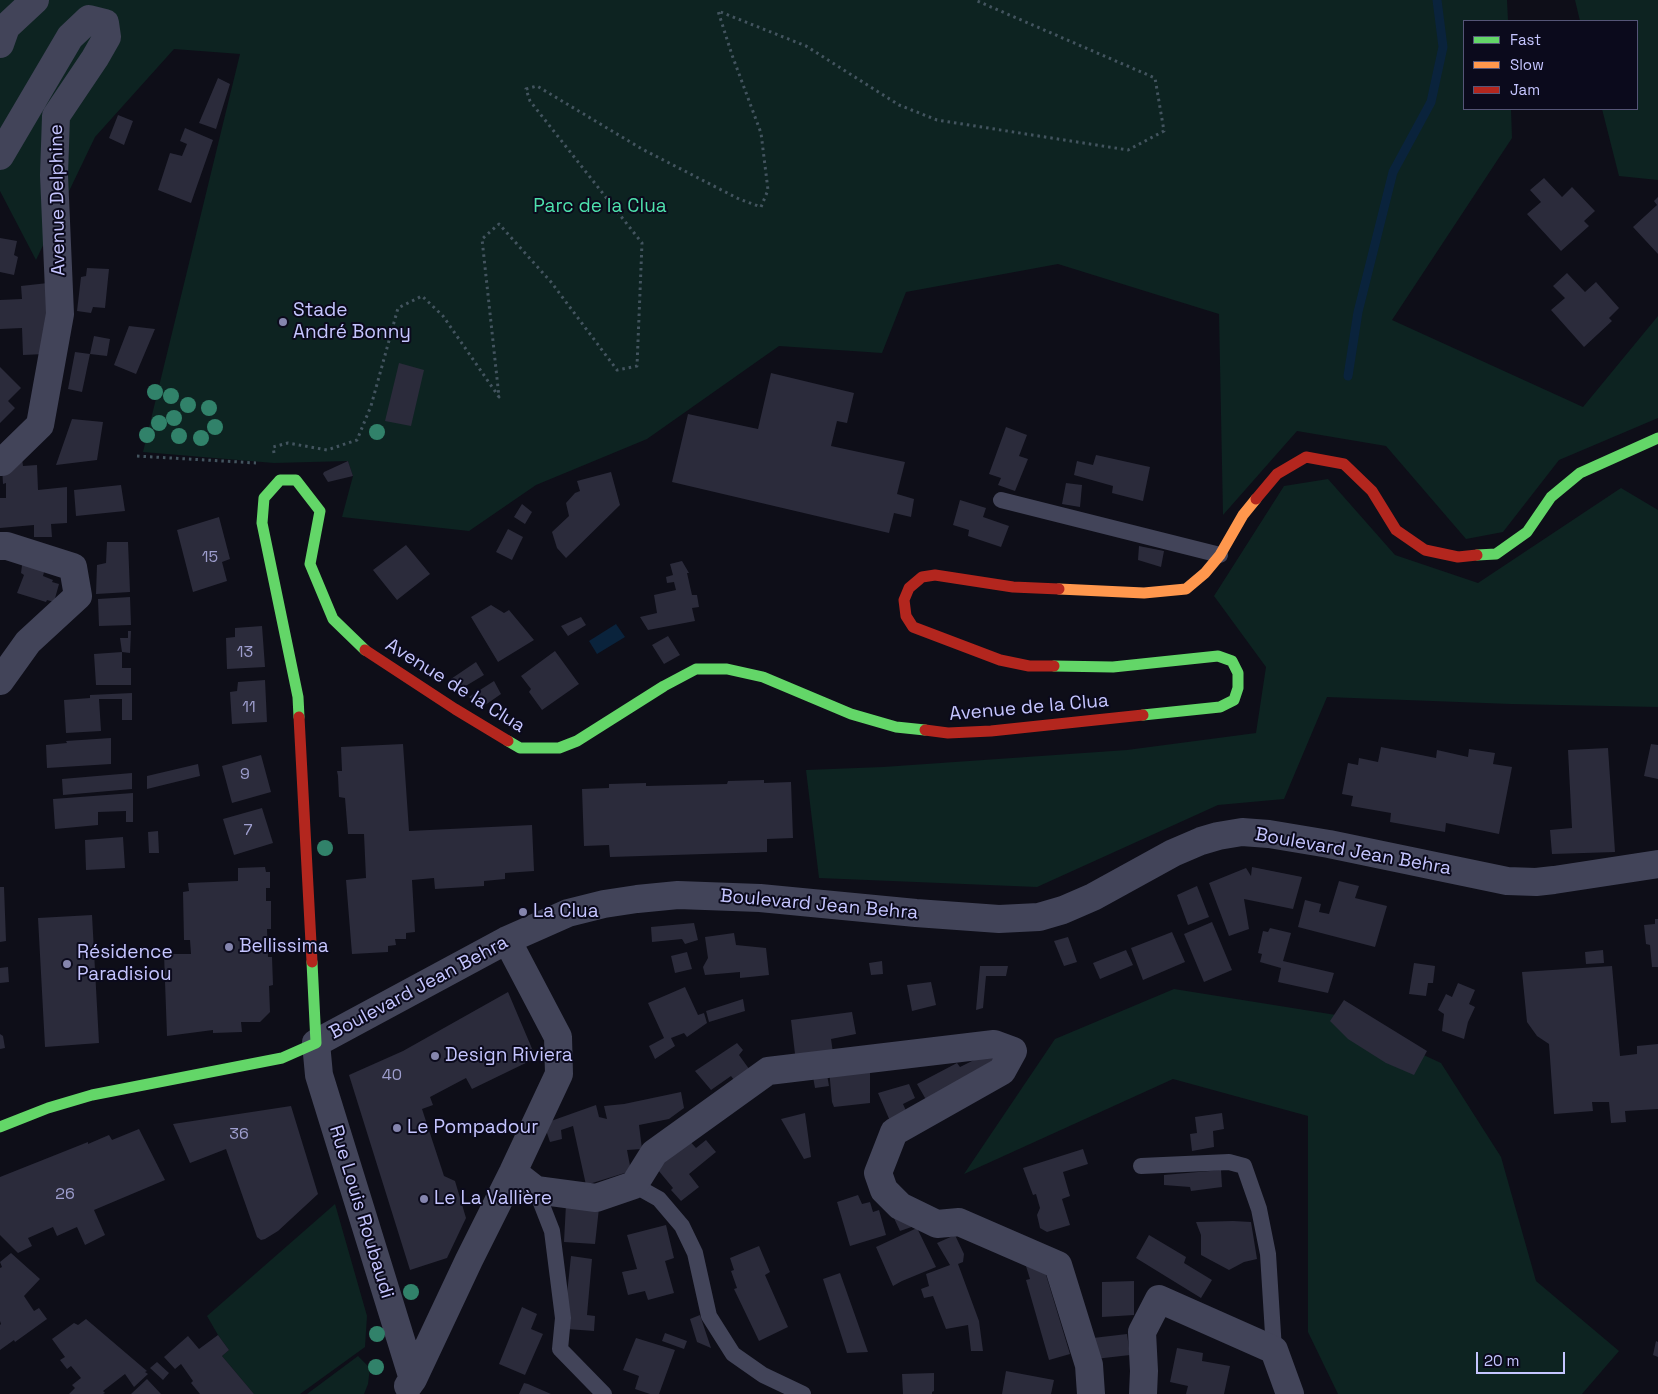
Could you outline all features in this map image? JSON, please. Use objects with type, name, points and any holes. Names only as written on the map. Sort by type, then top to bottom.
[{"type":"street","points":[[0,44],[6,27],[35,0]]},
{"type":"street","name":"Avenue Delphine","points":[[0,156],[70,37],[89,20],[105,23],[106,36],[95,58],[56,116],[54,175],[60,314],[40,425],[0,462]]},
{"type":"street","name":"Avenue de la Clua","points":[[296,480],[320,512],[310,564],[333,619],[370,654],[520,748],[559,748],[577,741],[664,686],[696,669],[727,669],[763,677],[851,714],[896,727],[948,733],[991,731],[1220,707],[1234,700],[1238,688],[1238,673],[1232,662],[1218,656],[1113,667],[1029,666],[1000,660],[913,627],[906,616],[904,600],[909,588],[922,577],[935,575],[1022,588],[1144,593],[1186,589],[1205,573],[1220,555],[1244,515],[1277,474],[1306,457],[1344,464],[1372,491],[1396,530],[1425,550],[1458,557],[1496,554],[1527,532],[1551,497],[1580,473],[1658,438]]},
{"type":"street","points":[[296,480],[280,480],[264,498],[262,523],[298,697],[316,1043]]},
{"type":"street","points":[[0,546],[7,546],[72,567],[78,596],[28,642],[0,681]]},
{"type":"street","name":"Boulevard Jean Behra","points":[[0,1127],[48,1108],[92,1095],[282,1058],[316,1043],[507,940],[568,913],[604,904],[678,895],[752,898],[999,919],[1039,917],[1063,910],[1093,897],[1165,857],[1201,841],[1242,832],[1269,834],[1330,844],[1507,881],[1536,882],[1554,880],[1658,864]]},
{"type":"street","points":[[408,1386],[559,1074],[558,1037],[507,940]]},
{"type":"street","name":"Rue Louis Roubaudi","points":[[316,1043],[319,1075],[408,1386]]},
{"type":"street","points":[[513,1172],[536,1190],[596,1198],[634,1185],[654,1153],[768,1072],[994,1044],[1013,1051],[1002,1071],[894,1132],[878,1173],[884,1190],[900,1206],[937,1224],[959,1222],[1058,1265],[1089,1365],[1091,1394]]},
{"type":"street","points":[[1143,1394],[1142,1332],[1159,1299],[1274,1350],[1290,1394]]},
{"type":"lane","points":[[1001,500],[1220,555]]},
{"type":"lane","points":[[1141,1166],[1229,1162],[1244,1166],[1259,1209],[1268,1254],[1274,1350]]},
{"type":"lane","points":[[634,1185],[659,1199],[682,1226],[695,1253],[709,1316],[733,1354],[763,1375],[803,1394]]},
{"type":"lane","points":[[536,1190],[552,1231],[563,1318],[560,1349],[604,1394]]},
{"type":"path","points":[[296,480],[274,463],[273,447],[288,443],[327,450],[357,440],[371,406],[398,308],[422,296],[443,316],[499,398],[482,239],[499,224],[551,282],[617,370],[637,366],[642,243],[530,101],[526,90],[537,86],[642,149],[739,200],[761,207],[768,190],[761,133],[718,11],[806,46],[899,105],[937,120],[1128,150],[1164,132],[1155,78],[975,0]]},
{"type":"path","points":[[137,456],[260,463],[280,480]]},
{"type":"green space","name":"Parc de la Clua","points":[[0,0],[1507,0],[1508,20],[1463,20],[1463,110],[1511,110],[1512,138],[1392,320],[1583,407],[1658,316],[1658,418],[1559,460],[1503,532],[1466,539],[1386,446],[1297,431],[1223,515],[1219,314],[1058,264],[906,292],[882,353],[779,346],[647,439],[536,485],[469,531],[342,517],[353,476],[348,461],[274,463],[143,452],[240,54],[174,49],[95,137],[36,260],[0,191]]},
{"type":"green space","points":[[1575,0],[1658,0],[1658,180],[1619,176],[1602,110],[1638,110],[1638,20],[1580,20]]},
{"type":"green space","points":[[1328,479],[1395,555],[1478,583],[1621,488],[1658,510],[1658,707],[1327,697],[1284,799],[1218,805],[1037,887],[819,878],[806,770],[883,767],[1127,750],[1256,733],[1266,667],[1214,596],[1284,486]]},
{"type":"green space","points":[[1174,989],[1336,1015],[1441,1063],[1501,1157],[1536,1281],[1619,1351],[1582,1394],[1338,1394],[1308,1332],[1308,1116],[1173,1079],[964,1174],[1055,1039]]},
{"type":"green space","points":[[335,1204],[367,1316],[365,1347],[300,1394],[254,1394],[222,1356],[229,1350],[207,1316]]},
{"type":"green space","points":[[358,1356],[370,1368],[368,1384],[364,1394],[307,1394]]},
{"type":"water","points":[[616,624],[625,637],[597,654],[589,641]]},
{"type":"building","points":[[218,78],[230,84],[216,129],[199,123]]},
{"type":"building","points":[[118,115],[133,121],[124,145],[109,138]]},
{"type":"building","points":[[185,128],[213,140],[191,203],[158,190],[170,153],[182,156],[187,144],[180,141]]},
{"type":"building","points":[[1544,178],[1562,197],[1572,187],[1595,211],[1584,221],[1589,226],[1561,251],[1527,214],[1541,202],[1530,190]]},
{"type":"building","points":[[1658,197],[1658,254],[1633,227],[1657,205],[1654,201]]},
{"type":"building","points":[[0,238],[17,241],[14,255],[18,257],[14,275],[0,272]]},
{"type":"building","points":[[87,268],[109,269],[105,308],[93,307],[91,313],[77,311],[81,277],[86,276]]},
{"type":"building","points":[[1567,273],[1585,292],[1596,282],[1619,308],[1609,318],[1612,321],[1584,347],[1551,310],[1565,298],[1553,286]]},
{"type":"building","points":[[48,283],[45,354],[23,355],[22,328],[0,329],[0,300],[22,299],[21,286]]},
{"type":"building","points":[[129,326],[155,329],[136,374],[114,365]]},
{"type":"building","points":[[94,336],[110,339],[107,356],[90,354]]},
{"type":"building","points":[[75,352],[90,354],[82,392],[68,389]]},
{"type":"building","points":[[399,363],[424,370],[411,426],[385,421]]},
{"type":"building","points":[[0,367],[21,388],[8,401],[15,408],[0,423]]},
{"type":"building","points":[[771,373],[854,393],[847,423],[837,421],[831,446],[905,462],[897,494],[914,499],[911,517],[894,513],[889,533],[672,482],[688,414],[758,429]]},
{"type":"building","points":[[72,419],[103,422],[97,460],[56,465]]},
{"type":"building","points":[[1006,427],[1027,435],[1019,456],[1028,459],[1015,491],[998,485],[1001,478],[989,474]]},
{"type":"building","points":[[1096,455],[1150,467],[1143,501],[1112,493],[1113,486],[1074,475],[1077,461],[1093,465]]},
{"type":"building","points":[[22,459],[23,466],[37,465],[38,490],[67,487],[67,523],[51,524],[52,537],[34,537],[34,525],[0,528],[0,498],[6,498],[6,483],[3,484],[2,467]]},
{"type":"building","points":[[348,461],[353,476],[328,482],[323,474],[324,472]]},
{"type":"building","points":[[611,472],[620,505],[566,558],[557,548],[552,532],[569,516],[566,503],[575,493],[580,491],[577,481]]},
{"type":"building","points":[[1066,483],[1082,485],[1080,507],[1062,504]]},
{"type":"building","points":[[121,485],[125,511],[76,516],[74,490]]},
{"type":"building","points":[[960,500],[986,508],[983,517],[1009,526],[1001,547],[968,536],[969,530],[953,525]]},
{"type":"building","points":[[522,504],[532,512],[525,524],[514,517]]},
{"type":"building","points":[[219,517],[230,559],[222,562],[227,581],[193,592],[177,530]]},
{"type":"building","points":[[508,529],[523,537],[512,560],[496,552]]},
{"type":"building","points":[[107,542],[128,542],[130,592],[96,594],[97,565],[106,563]]},
{"type":"building","points":[[406,545],[430,574],[397,600],[373,570]]},
{"type":"building","points":[[1139,546],[1164,551],[1161,567],[1138,560]]},
{"type":"building","points":[[23,558],[46,564],[43,576],[59,584],[54,602],[47,600],[46,602],[17,593],[24,575],[21,573]]},
{"type":"building","points":[[682,561],[689,573],[687,573],[692,595],[697,595],[699,607],[692,608],[695,621],[648,630],[640,617],[657,613],[654,595],[676,590],[674,582],[667,583],[666,577],[673,575],[670,564]]},
{"type":"building","points":[[130,597],[131,625],[99,626],[98,599]]},
{"type":"building","points":[[491,605],[504,613],[509,610],[534,640],[498,662],[471,617]]},
{"type":"building","points":[[581,617],[586,625],[568,636],[561,626]]},
{"type":"building","points":[[262,626],[265,667],[227,669],[226,638],[235,637],[235,628]]},
{"type":"building","points":[[128,631],[131,631],[130,653],[122,652],[120,638],[128,638]]},
{"type":"building","points":[[668,636],[680,655],[664,664],[652,645]]},
{"type":"building","points":[[555,651],[579,684],[542,710],[529,692],[531,689],[521,676]]},
{"type":"building","points":[[122,652],[122,668],[131,668],[131,685],[96,685],[94,654]]},
{"type":"building","points":[[476,662],[484,675],[459,690],[448,681]]},
{"type":"building","points":[[265,680],[267,722],[232,724],[230,692],[237,691],[238,682]]},
{"type":"building","points":[[494,681],[501,694],[481,708],[469,697]]},
{"type":"building","points":[[132,693],[132,720],[122,720],[122,699],[99,699],[101,731],[66,733],[64,700],[90,698],[90,695]]},
{"type":"building","points":[[111,738],[111,764],[47,768],[46,745],[67,743],[66,741]]},
{"type":"building","points":[[403,744],[409,831],[532,825],[534,871],[505,873],[505,879],[484,881],[484,886],[435,889],[434,878],[412,880],[415,932],[406,933],[406,939],[395,939],[396,945],[388,946],[388,952],[352,954],[346,880],[366,878],[364,834],[348,834],[345,798],[339,797],[337,771],[342,771],[341,747]]},
{"type":"building","points":[[1651,744],[1658,745],[1658,779],[1644,776]]},
{"type":"building","points":[[1381,747],[1436,758],[1437,750],[1468,757],[1469,749],[1495,753],[1493,764],[1512,767],[1499,834],[1446,823],[1445,832],[1390,822],[1391,813],[1351,806],[1353,796],[1342,794],[1348,763],[1358,765],[1359,758],[1378,762]]},
{"type":"building","points":[[1608,748],[1615,852],[1552,854],[1550,830],[1572,828],[1568,750]]},
{"type":"building","points":[[261,755],[271,792],[232,803],[222,766]]},
{"type":"building","points":[[198,764],[200,776],[147,789],[147,776]]},
{"type":"building","points":[[132,773],[132,789],[63,795],[62,779]]},
{"type":"building","points":[[764,780],[764,783],[791,782],[793,838],[767,839],[767,852],[610,857],[609,845],[584,846],[582,789],[609,788],[609,784],[646,783],[646,786],[727,784],[728,781]]},
{"type":"building","points":[[133,793],[133,822],[126,822],[126,811],[98,812],[98,825],[55,829],[53,799]]},
{"type":"building","points":[[262,808],[273,843],[234,855],[223,819]]},
{"type":"building","points":[[158,831],[159,853],[149,853],[148,832]]},
{"type":"building","points":[[123,837],[125,868],[86,870],[85,840]]},
{"type":"building","name":"Bellissima","points":[[265,867],[266,872],[270,872],[270,888],[266,888],[266,901],[271,901],[271,929],[267,929],[268,957],[272,957],[273,985],[269,986],[270,1012],[260,1022],[241,1022],[242,1032],[213,1033],[213,1030],[167,1036],[164,954],[191,954],[190,940],[184,940],[183,892],[189,891],[188,883],[238,881],[238,868]]},
{"type":"building","points":[[1252,867],[1302,877],[1293,909],[1244,899],[1249,929],[1229,936],[1209,883],[1246,868],[1251,876]]},
{"type":"building","points":[[1339,881],[1359,886],[1355,898],[1387,906],[1375,947],[1298,927],[1305,900],[1321,904],[1319,912],[1329,914]]},
{"type":"building","points":[[1197,886],[1209,917],[1188,925],[1177,895]]},
{"type":"building","points":[[0,887],[4,887],[6,941],[0,942]]},
{"type":"building","name":"Résidence Paradisiou","points":[[92,915],[99,1043],[45,1047],[38,918]]},
{"type":"building","points":[[1655,919],[1658,919],[1658,967],[1652,967],[1650,945],[1646,944],[1644,925],[1655,924]]},
{"type":"building","points":[[1212,922],[1232,970],[1204,982],[1184,934]]},
{"type":"building","points":[[694,923],[698,940],[685,944],[682,939],[652,942],[651,927]]},
{"type":"building","points":[[1270,928],[1291,933],[1283,961],[1334,973],[1328,993],[1278,982],[1281,968],[1260,962],[1262,954],[1258,953],[1263,931],[1268,932]]},
{"type":"building","points":[[1172,932],[1185,962],[1143,980],[1131,948]]},
{"type":"building","points":[[734,933],[736,945],[766,948],[769,975],[740,978],[740,972],[705,975],[703,967],[708,958],[705,937]]},
{"type":"building","points":[[1068,937],[1077,962],[1064,966],[1054,941]]},
{"type":"building","points":[[1126,950],[1133,965],[1100,979],[1093,963]]},
{"type":"building","points":[[1603,950],[1604,963],[1586,964],[1585,952]]},
{"type":"building","points":[[687,952],[692,969],[675,973],[671,956]]},
{"type":"building","points":[[882,961],[883,974],[871,975],[869,963]]},
{"type":"building","points":[[1414,963],[1435,966],[1433,983],[1428,983],[1426,996],[1409,994]]},
{"type":"building","points":[[980,966],[1008,966],[1006,976],[986,976],[983,1008],[976,1010]]},
{"type":"building","points":[[1612,966],[1620,1056],[1637,1054],[1637,1046],[1658,1044],[1658,1109],[1625,1111],[1626,1122],[1611,1123],[1609,1102],[1592,1102],[1593,1111],[1554,1114],[1549,1044],[1537,1036],[1527,1022],[1522,972]]},
{"type":"building","points":[[8,967],[9,982],[0,983],[0,968]]},
{"type":"building","points":[[931,982],[936,1005],[912,1011],[907,985]]},
{"type":"building","points":[[1458,983],[1475,990],[1469,1004],[1475,1007],[1468,1022],[1464,1039],[1442,1031],[1444,1014],[1438,1010],[1446,994],[1452,997]]},
{"type":"building","points":[[685,987],[698,1015],[704,1013],[707,1023],[687,1037],[684,1033],[671,1038],[675,1046],[655,1059],[649,1046],[664,1038],[648,1003]]},
{"type":"building","points":[[508,992],[536,1058],[472,1089],[466,1078],[430,1097],[433,1105],[422,1109],[444,1176],[455,1181],[466,1218],[447,1258],[410,1270],[349,1075],[403,1051]]},
{"type":"building","points":[[743,999],[745,1011],[709,1022],[706,1011]]},
{"type":"building","points":[[1344,1000],[1427,1051],[1414,1075],[1386,1063],[1348,1039],[1330,1021]]},
{"type":"building","points":[[852,1012],[856,1034],[831,1039],[833,1053],[795,1054],[791,1020]]},
{"type":"building","points":[[0,1034],[3,1036],[5,1048],[0,1049]]},
{"type":"building","points":[[737,1043],[743,1050],[739,1055],[752,1073],[737,1084],[731,1076],[711,1090],[695,1071]]},
{"type":"building","points":[[994,1054],[999,1067],[928,1103],[917,1084],[957,1063],[960,1067],[974,1060]]},
{"type":"building","points":[[870,1067],[870,1103],[834,1107],[829,1069]]},
{"type":"building","points":[[826,1069],[829,1086],[815,1088],[812,1071]]},
{"type":"building","points":[[909,1084],[915,1098],[903,1104],[908,1115],[893,1128],[878,1093]]},
{"type":"building","points":[[681,1092],[684,1108],[669,1119],[639,1125],[642,1149],[627,1150],[631,1171],[586,1185],[573,1126],[561,1130],[562,1139],[550,1142],[546,1130],[551,1121],[596,1105],[599,1117],[607,1119],[604,1106],[624,1104]]},
{"type":"building","points":[[291,1106],[318,1194],[278,1231],[261,1240],[257,1237],[226,1149],[190,1163],[173,1124]]},
{"type":"building","points":[[805,1113],[811,1157],[804,1159],[781,1119]]},
{"type":"building","points":[[1222,1113],[1224,1129],[1213,1131],[1214,1147],[1192,1151],[1190,1134],[1197,1133],[1195,1117]]},
{"type":"building","points":[[139,1129],[165,1180],[94,1210],[105,1235],[85,1245],[77,1227],[57,1236],[53,1227],[28,1238],[32,1246],[18,1253],[0,1235],[0,1177],[88,1142],[88,1144],[109,1135],[112,1140]]},
{"type":"building","points":[[685,1136],[696,1148],[706,1140],[716,1152],[689,1174],[699,1187],[681,1201],[653,1164]]},
{"type":"building","points":[[1083,1149],[1088,1164],[1063,1172],[1070,1196],[1062,1199],[1070,1225],[1047,1232],[1040,1228],[1037,1215],[1040,1208],[1036,1194],[1033,1195],[1023,1168]]},
{"type":"building","points":[[1221,1170],[1222,1187],[1191,1191],[1190,1187],[1164,1185],[1164,1175]]},
{"type":"building","points":[[858,1195],[862,1204],[870,1202],[873,1212],[879,1210],[886,1235],[850,1246],[837,1202]]},
{"type":"building","points":[[566,1204],[599,1208],[595,1244],[564,1242]]},
{"type":"building","points":[[893,1216],[920,1224],[900,1231]]},
{"type":"building","points":[[1196,1222],[1251,1222],[1257,1259],[1244,1262],[1229,1270],[1201,1255],[1201,1235]]},
{"type":"building","points":[[666,1225],[674,1258],[665,1261],[674,1293],[648,1300],[645,1291],[628,1295],[622,1272],[637,1269],[627,1235]]},
{"type":"building","points":[[917,1228],[936,1267],[893,1286],[876,1247]]},
{"type":"building","points":[[955,1235],[964,1254],[963,1262],[958,1264],[979,1321],[983,1351],[971,1351],[968,1325],[946,1329],[933,1296],[924,1298],[921,1289],[929,1286],[926,1274],[950,1265],[937,1243]]},
{"type":"building","points":[[1149,1235],[1186,1257],[1184,1263],[1212,1280],[1201,1298],[1136,1258]]},
{"type":"building","points":[[759,1246],[770,1272],[765,1275],[788,1327],[759,1341],[734,1289],[737,1288],[731,1271],[734,1270],[730,1258]]},
{"type":"building","points":[[11,1253],[40,1279],[24,1296],[34,1311],[39,1308],[47,1319],[15,1342],[14,1340],[0,1350],[0,1268],[2,1267],[0,1262]]},
{"type":"building","points":[[571,1256],[592,1259],[587,1315],[595,1316],[594,1331],[567,1329],[565,1313]]},
{"type":"building","points":[[1039,1262],[1043,1265],[1070,1354],[1049,1360],[1026,1280],[1030,1279],[1026,1266]]},
{"type":"building","points":[[840,1273],[868,1352],[847,1353],[823,1279]]},
{"type":"building","points":[[1134,1281],[1134,1315],[1102,1317],[1102,1282]]},
{"type":"building","points":[[522,1307],[537,1314],[531,1329],[543,1334],[525,1375],[499,1364]]},
{"type":"building","points":[[700,1315],[711,1348],[697,1342],[690,1319]]},
{"type":"building","points":[[86,1319],[147,1371],[145,1372],[148,1374],[134,1387],[125,1374],[103,1391],[105,1393],[103,1394],[69,1394],[75,1388],[72,1385],[81,1378],[71,1366],[67,1369],[60,1360],[65,1357],[52,1339],[74,1323],[78,1325]]},
{"type":"building","points":[[665,1333],[687,1341],[684,1349],[662,1341]]},
{"type":"building","points":[[1127,1334],[1130,1355],[1095,1359],[1093,1338]]},
{"type":"building","points":[[218,1335],[229,1350],[222,1356],[254,1394],[200,1394],[191,1383],[193,1381],[181,1364],[175,1369],[164,1357],[188,1336],[199,1349]]},
{"type":"building","points":[[636,1338],[675,1350],[659,1394],[650,1394],[635,1389],[639,1376],[623,1370]]},
{"type":"building","points":[[1656,1341],[1658,1342],[1658,1357],[1653,1355]]},
{"type":"building","points":[[1177,1348],[1203,1353],[1202,1361],[1230,1366],[1224,1394],[1186,1394],[1188,1386],[1170,1382]]},
{"type":"building","points":[[157,1362],[169,1373],[163,1380],[150,1368]]},
{"type":"building","points":[[1006,1371],[1054,1380],[1051,1394],[1002,1394]]},
{"type":"building","points":[[934,1373],[934,1391],[932,1394],[903,1394],[902,1374]]},
{"type":"building","points":[[147,1379],[161,1394],[131,1394]]},
{"type":"building","points":[[524,1383],[528,1384],[551,1394],[519,1394]]},
{"type":"waterway","points":[[1348,376],[1358,312],[1393,172],[1431,102],[1443,47],[1437,0]]},
{"type":"traffic: fast","points":[[1477,555],[1496,554],[1527,532],[1551,497],[1580,473],[1658,438]]},
{"type":"traffic: fast","points":[[299,717],[298,697],[262,523],[264,498],[280,480],[296,480],[320,511],[310,564],[333,619],[365,650]]},
{"type":"traffic: fast","points":[[1054,666],[1113,667],[1218,656],[1232,661],[1238,673],[1238,688],[1234,700],[1220,707],[1143,715]]},
{"type":"traffic: fast","points":[[508,741],[520,748],[559,748],[577,741],[664,686],[696,669],[727,669],[763,677],[851,714],[896,727],[925,730]]},
{"type":"traffic: fast","points":[[0,1127],[48,1108],[92,1095],[282,1058],[316,1043],[312,962]]},
{"type":"traffic: slow","points":[[1059,589],[1144,593],[1186,589],[1205,573],[1220,555],[1243,515],[1256,499]]},
{"type":"traffic: jam","points":[[1256,499],[1277,474],[1306,457],[1344,464],[1372,491],[1396,530],[1425,550],[1458,557],[1477,555]]},
{"type":"traffic: jam","points":[[1054,666],[1029,666],[1000,660],[913,627],[906,616],[904,600],[909,588],[922,577],[935,575],[1013,587],[1059,589]]},
{"type":"traffic: jam","points":[[365,650],[508,741]]},
{"type":"traffic: jam","points":[[925,730],[948,733],[991,731],[1143,715]]},
{"type":"traffic: jam","points":[[299,717],[312,962]]},
{"type":"place","name":"Stade André Bonny","points":[[283,322]]},
{"type":"place","name":"La Clua","points":[[523,912]]},
{"type":"place","name":"Bellissima","points":[[229,947]]},
{"type":"place","name":"Résidence Paradisiou","points":[[67,964]]},
{"type":"place","name":"Design Riviera","points":[[435,1056]]},
{"type":"place","name":"Le Pompadour","points":[[397,1128]]},
{"type":"place","name":"Le La Vallière","points":[[424,1199]]}]
